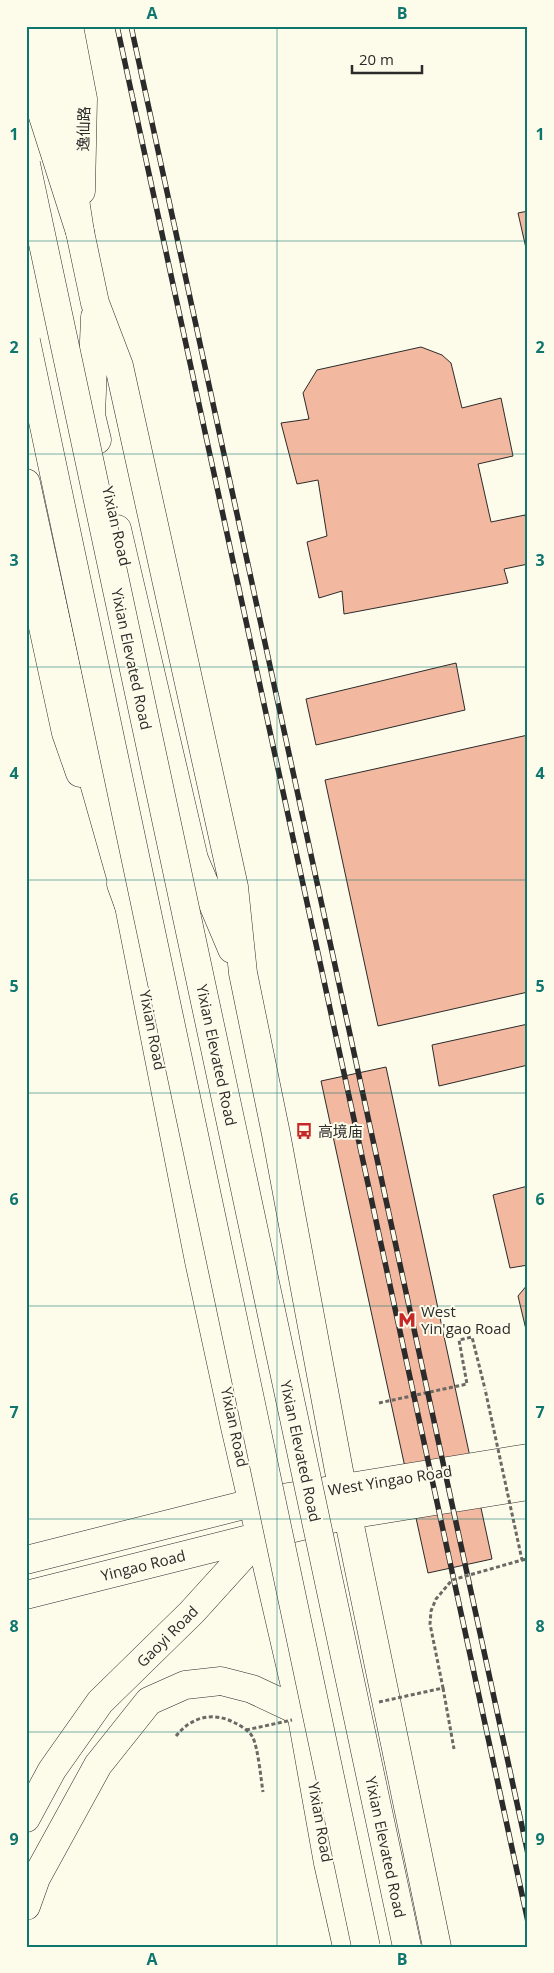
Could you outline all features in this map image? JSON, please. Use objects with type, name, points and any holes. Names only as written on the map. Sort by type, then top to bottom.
[{"type":"main road","name":"Yixian Road","points":[[26,31],[41,110],[80,232],[96,303],[119,366],[234,887],[243,973],[278,1143],[342,1487],[437,1947]]},
{"type":"main road","points":[[56,31],[80,232]]},
{"type":"main road","name":"Yixian Elevated Road","points":[[26,164],[407,1947]]},
{"type":"main road","name":"Yixian Road","points":[[96,303],[91,414],[194,859],[243,973]]},
{"type":"main road","points":[[26,341],[366,1947]]},
{"type":"main road","name":"Yixian Road","points":[[26,353],[109,739],[129,906],[199,1261],[252,1503],[261,1536],[297,1716],[347,1947]]},
{"type":"main road","points":[[26,482],[83,744],[129,906]]},
{"type":"main road","name":"Yixian Road","points":[[26,549],[66,733],[129,906]]},
{"type":"main road","name":"West Yingao Road","points":[[252,1503],[528,1458]]},
{"type":"main road","name":"West Yingao Road","points":[[261,1536],[348,1515],[528,1486]]},
{"type":"main road","name":"Gaoyi Road","points":[[26,1818],[52,1770],[100,1702],[192,1612],[261,1536],[342,1487]]},
{"type":"main road","points":[[26,1560],[252,1503]]},
{"type":"main road","name":"Yingao Road","points":[[26,1595],[261,1536]]},
{"type":"main road","points":[[26,1906],[36,1878],[98,1764],[149,1701],[185,1685],[221,1681],[252,1689],[297,1716]]},
{"type":"path","points":[[379,1403],[467,1384],[459,1340],[472,1337],[522,1560]]},
{"type":"path","points":[[454,1749],[430,1624],[431,1611],[436,1599],[452,1580],[528,1558]]},
{"type":"path","points":[[377,1702],[443,1688]]},
{"type":"path","points":[[176,1736],[184,1725],[197,1719],[212,1716],[227,1718],[246,1730],[253,1737],[263,1792]]},
{"type":"path","points":[[246,1730],[297,1716]]},
{"type":"building","points":[[528,211],[528,257],[518,213]]},
{"type":"building","points":[[421,347],[442,355],[451,363],[462,408],[501,398],[513,456],[478,464],[491,522],[525,515],[528,527],[528,564],[504,569],[508,583],[344,614],[342,591],[319,598],[307,542],[327,536],[318,480],[297,484],[281,423],[309,419],[303,393],[317,370]]},
{"type":"building","points":[[456,663],[465,710],[316,745],[306,699]]},
{"type":"building","points":[[528,735],[528,992],[378,1026],[325,780]]},
{"type":"building","points":[[528,1024],[528,1065],[439,1086],[432,1045]]},
{"type":"building","name":"West Yin'gao Road","points":[[386,1067],[492,1559],[428,1573],[321,1081]]},
{"type":"building","points":[[528,1186],[528,1265],[510,1268],[493,1195]]},
{"type":"building","points":[[528,1284],[528,1338],[518,1296]]},
{"type":"railway","points":[[117,26],[528,1922]]},
{"type":"railway","points":[[131,26],[528,1854]]},
{"type":"place","name":"高境庙","points":[[304,1131]]},
{"type":"place","name":"West Yin'gao Road","points":[[407,1320]]}]
